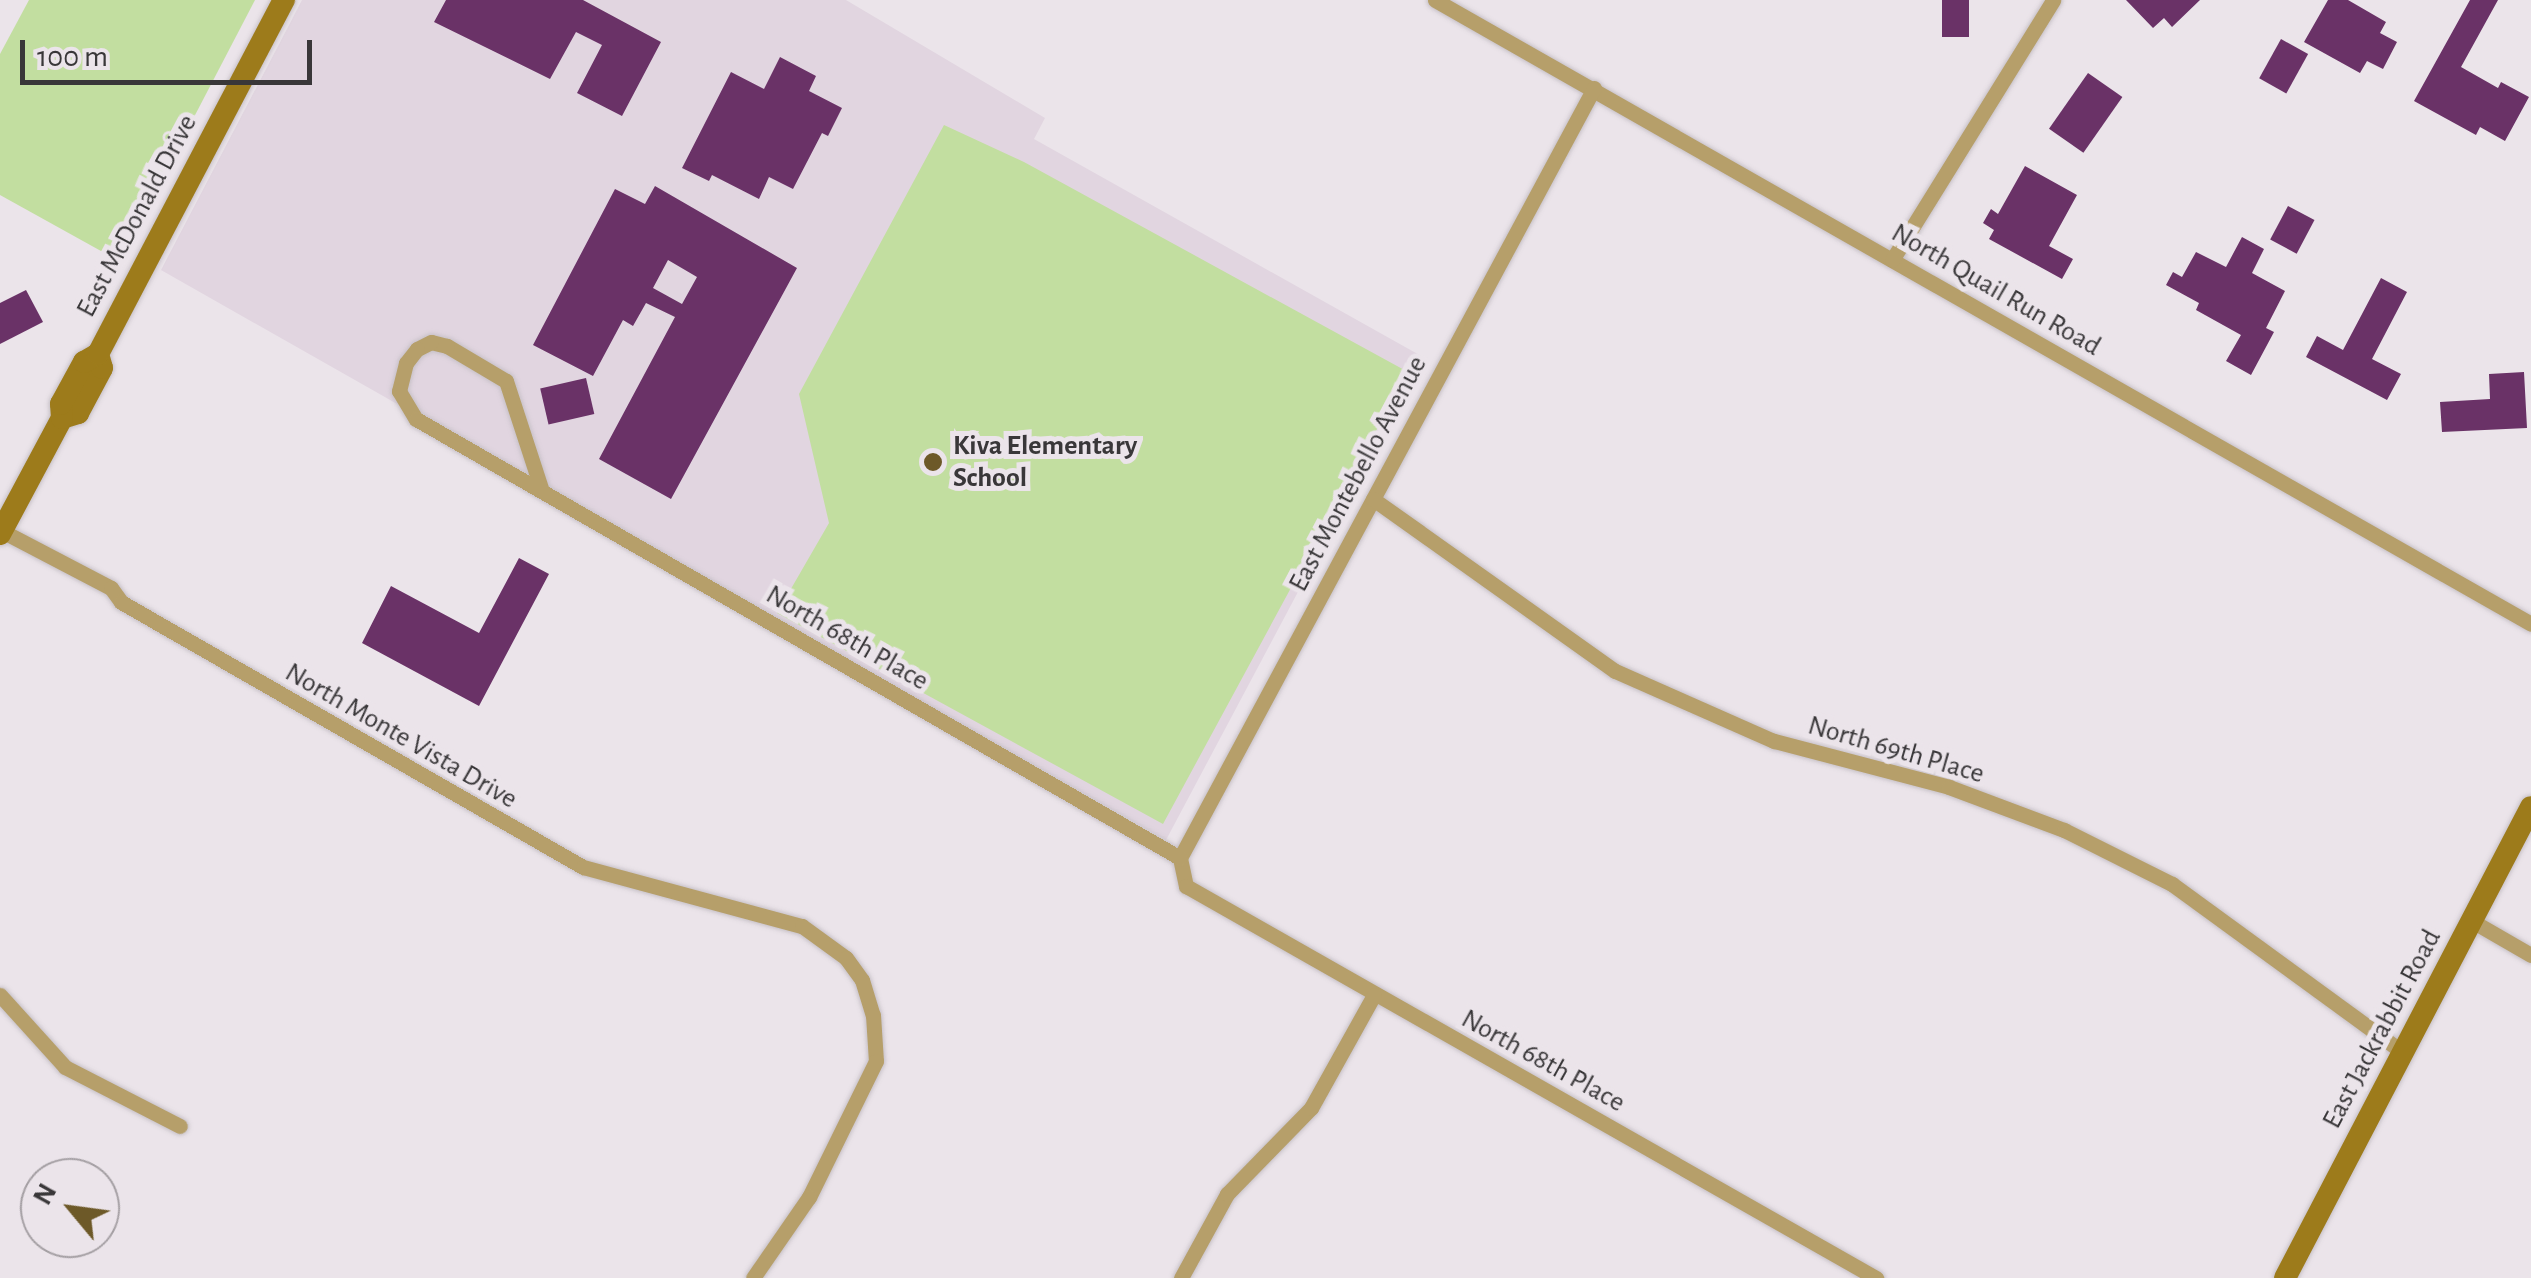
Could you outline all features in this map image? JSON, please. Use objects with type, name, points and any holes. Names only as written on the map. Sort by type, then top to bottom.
[{"type":"street","name":"East McDonald Drive","points":[[0,531],[62,418],[61,404],[84,362],[98,354],[284,0]]},
{"type":"street","name":"North Quail Run Road","points":[[1435,0],[2531,624]]},
{"type":"street","points":[[1892,260],[2053,0]]},
{"type":"street","name":"East Montebello Avenue","points":[[1180,858],[1594,88]]},
{"type":"street","name":"North 68th Place","points":[[542,491],[506,381],[447,346],[431,342],[417,349],[406,363],[399,391],[416,419],[1180,858],[1186,886],[1876,1278]]},
{"type":"street","name":"North 69th Place","points":[[1373,499],[1616,671],[1774,742],[1948,788],[2064,830],[2172,884],[2402,1052]]},
{"type":"street","name":"North Monte Vista Drive","points":[[0,531],[111,588],[122,602],[583,867],[802,926],[829,942],[862,980],[873,1015],[876,1060],[810,1197],[753,1278]]},
{"type":"street","name":"East Jackrabbit Road","points":[[2285,1278],[2531,807]]},
{"type":"street","points":[[2472,921],[2531,954]]},
{"type":"street","points":[[1181,1278],[1227,1194],[1311,1108],[1374,994]]},
{"type":"street","points":[[0,995],[65,1067],[180,1126]]},
{"type":"shaded area","name":"Kiva Elementary School","points":[[302,0],[846,0],[1045,118],[1034,139],[1423,357],[1166,840],[161,270]]},
{"type":"green space","points":[[29,0],[255,0],[119,261],[0,195],[0,54]]},
{"type":"green space","points":[[944,125],[1024,162],[1408,372],[1163,824],[777,613],[829,523],[799,394]]},
{"type":"building","points":[[446,0],[583,0],[661,42],[622,116],[577,93],[602,45],[576,32],[550,79],[434,22]]},
{"type":"building","points":[[1942,0],[1969,0],[1969,37],[1942,37]]},
{"type":"building","points":[[2126,0],[2200,0],[2172,27],[2164,18],[2153,28]]},
{"type":"building","points":[[2328,0],[2348,0],[2386,22],[2380,33],[2397,42],[2383,69],[2367,61],[2360,73],[2304,42]]},
{"type":"building","points":[[2470,0],[2498,0],[2461,67],[2498,88],[2501,82],[2529,97],[2505,141],[2480,127],[2476,135],[2414,101]]},
{"type":"building","points":[[2281,39],[2308,54],[2286,93],[2259,78]]},
{"type":"building","points":[[780,57],[816,76],[809,91],[842,108],[828,136],[822,133],[793,189],[769,177],[759,199],[712,175],[709,181],[682,168],[731,72],[764,89]]},
{"type":"building","points":[[2088,73],[2122,97],[2083,153],[2049,129]]},
{"type":"building","points":[[2025,166],[2077,195],[2049,246],[2073,259],[2062,279],[1989,239],[1994,230],[1983,223],[1991,209],[1998,214]]},
{"type":"building","points":[[655,186],[797,268],[671,499],[599,459],[675,317],[646,303],[633,326],[623,320],[593,376],[533,345],[615,189],[645,204]],"holes":[[[668,260],[697,277],[682,304],[653,288]]]},
{"type":"building","points":[[2288,206],[2314,220],[2297,254],[2270,240]]},
{"type":"building","points":[[2242,237],[2264,249],[2252,273],[2285,291],[2266,328],[2274,332],[2251,375],[2226,361],[2241,335],[2196,310],[2199,303],[2166,285],[2173,272],[2182,277],[2196,252],[2226,267]]},
{"type":"building","points":[[2381,278],[2407,292],[2372,359],[2401,374],[2387,400],[2306,357],[2317,336],[2343,350]]},
{"type":"building","points":[[26,290],[43,322],[0,344],[0,303]]},
{"type":"building","points":[[2524,372],[2527,428],[2442,432],[2440,402],[2490,399],[2489,374]]},
{"type":"building","points":[[586,378],[594,414],[549,425],[540,389]]},
{"type":"building","points":[[519,558],[549,574],[479,706],[362,643],[391,586],[479,633]]},
{"type":"place","name":"Kiva Elementary School","points":[[933,462]]}]
